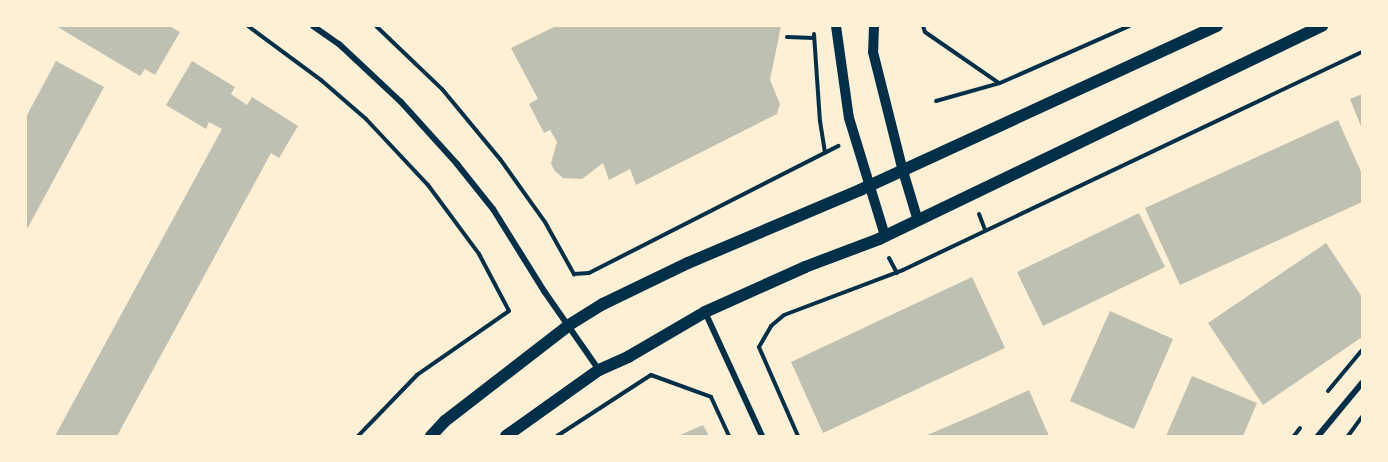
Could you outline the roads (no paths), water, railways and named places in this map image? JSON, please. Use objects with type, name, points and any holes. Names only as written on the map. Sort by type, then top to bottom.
[{"type":"main road","points":[[431,436],[445,421],[569,325],[603,304],[688,263],[903,171],[1217,26]]},
{"type":"main road","points":[[506,436],[599,370],[628,357],[705,312],[805,267],[918,221],[1322,26]]},
{"type":"street","points":[[314,26],[339,44],[401,102],[457,164],[493,209],[599,370]]},
{"type":"street","points":[[836,26],[849,118],[885,236]]},
{"type":"street","points":[[874,26],[873,52],[918,221]]},
{"type":"street","points":[[705,312],[762,436]]},
{"type":"street","points":[[1318,436],[1362,383]]}]
